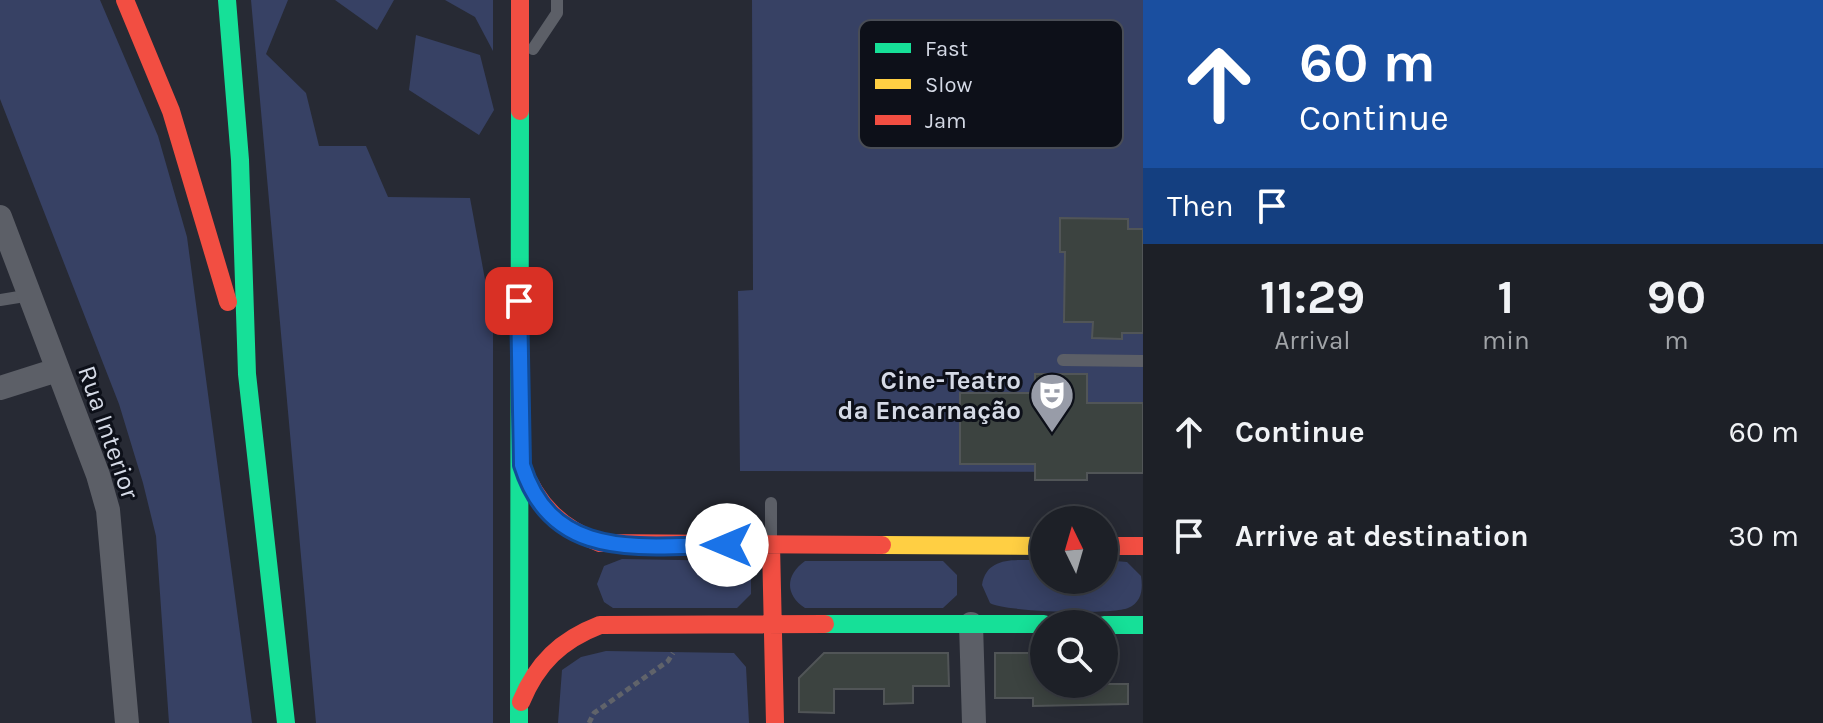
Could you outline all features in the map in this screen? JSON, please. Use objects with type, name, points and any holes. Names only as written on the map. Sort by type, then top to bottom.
[{"type":"main road","points":[[125,0],[145,41],[190,163],[247,374]]},
{"type":"main road","points":[[227,0],[240,160],[247,374],[286,723]]},
{"type":"main road","points":[[519,723],[520,0]]},
{"type":"main road","points":[[519,445],[524,474],[537,500],[549,515],[581,537],[620,545],[1030,546]]},
{"type":"main road","points":[[771,545],[775,723]]},
{"type":"main road","points":[[1118,546],[1143,546]]},
{"type":"main road","points":[[519,723],[521,703],[532,676],[549,653],[564,641],[600,625],[1030,624]]},
{"type":"main road","points":[[1118,625],[1143,625]]},
{"type":"street","name":"Rua Interior","points":[[0,217],[108,510],[127,723]]},
{"type":"street","points":[[0,388],[57,370]]},
{"type":"street","points":[[971,624],[974,723]]},
{"type":"lane","points":[[519,68],[557,13],[557,0]]},
{"type":"lane","points":[[145,41],[146,14]]},
{"type":"lane","points":[[0,300],[31,295]]},
{"type":"lane","points":[[1063,360],[1143,361]]},
{"type":"lane","points":[[771,503],[771,545]]},
{"type":"path","points":[[589,723],[594,713],[668,661],[679,643],[683,624]]},
{"type":"shaded area","points":[[0,0],[100,0],[158,136],[187,237],[252,723],[169,723],[156,536],[119,404],[0,99]]},
{"type":"shaded area","points":[[251,0],[288,0],[266,54],[306,93],[319,146],[366,146],[388,197],[470,198],[493,323],[493,723],[316,723]]},
{"type":"shaded area","points":[[335,0],[394,0],[377,30]]},
{"type":"shaded area","points":[[445,0],[493,0],[493,51],[475,17]]},
{"type":"shaded area","points":[[752,0],[1143,0],[1143,472],[740,471],[738,291],[753,290]]},
{"type":"shaded area","points":[[416,35],[480,55],[494,110],[479,135],[409,90]]},
{"type":"shaded area","points":[[622,559],[737,561],[751,575],[751,594],[737,608],[613,608],[604,602],[597,584],[604,566]]},
{"type":"shaded area","points":[[1030,560],[1030,594],[1118,594],[1118,561],[1127,562],[1141,576],[1140,595],[1128,608],[1118,610],[1036,610],[990,603],[982,585],[985,575],[997,564]]},
{"type":"shaded area","points":[[805,561],[943,561],[957,575],[957,595],[943,608],[805,608],[794,597],[790,585],[794,572]]},
{"type":"shaded area","points":[[606,651],[734,653],[746,667],[749,723],[558,723],[562,670],[581,657]]},
{"type":"building","points":[[1060,218],[1128,219],[1128,229],[1143,229],[1143,333],[1122,333],[1122,339],[1092,338],[1093,322],[1064,322],[1065,252],[1060,252]]},
{"type":"building","name":"Cine-Teatro da Encarnação","points":[[1035,374],[1087,374],[1087,403],[1143,403],[1143,473],[1087,473],[1087,480],[1035,480],[1035,464],[960,464],[960,393],[1035,393]]},
{"type":"building","points":[[824,653],[948,653],[949,686],[913,686],[913,703],[884,704],[884,689],[834,689],[834,713],[799,712],[799,678]]},
{"type":"building","points":[[995,653],[1030,653],[1030,698],[995,698]]},
{"type":"building","points":[[1118,684],[1128,684],[1128,704],[1033,706],[1033,698],[1118,698]]},
{"type":"traffic: fast","points":[[227,0],[240,160],[247,374],[286,723]]},
{"type":"traffic: fast","points":[[519,723],[520,111]]},
{"type":"traffic: fast","points":[[825,624],[1030,624]]},
{"type":"traffic: fast","points":[[1118,625],[1143,625]]},
{"type":"traffic: slow","points":[[882,545],[1030,546]]},
{"type":"traffic: jam","points":[[125,0],[171,111],[228,302]]},
{"type":"traffic: jam","points":[[520,0],[520,111]]},
{"type":"traffic: jam","points":[[522,466],[535,492],[552,514],[573,530],[600,543],[882,545]]},
{"type":"traffic: jam","points":[[771,545],[775,723]]},
{"type":"traffic: jam","points":[[1118,546],[1143,546]]},
{"type":"traffic: jam","points":[[521,702],[527,688],[552,654],[573,638],[600,625],[825,624]]},
{"type":"place","name":"Cine-Teatro da Encarnação","points":[[1052,434]]},
{"type":"route","points":[[519,301],[519,445],[527,483],[549,515],[564,528],[600,543],[727,545]]}]
